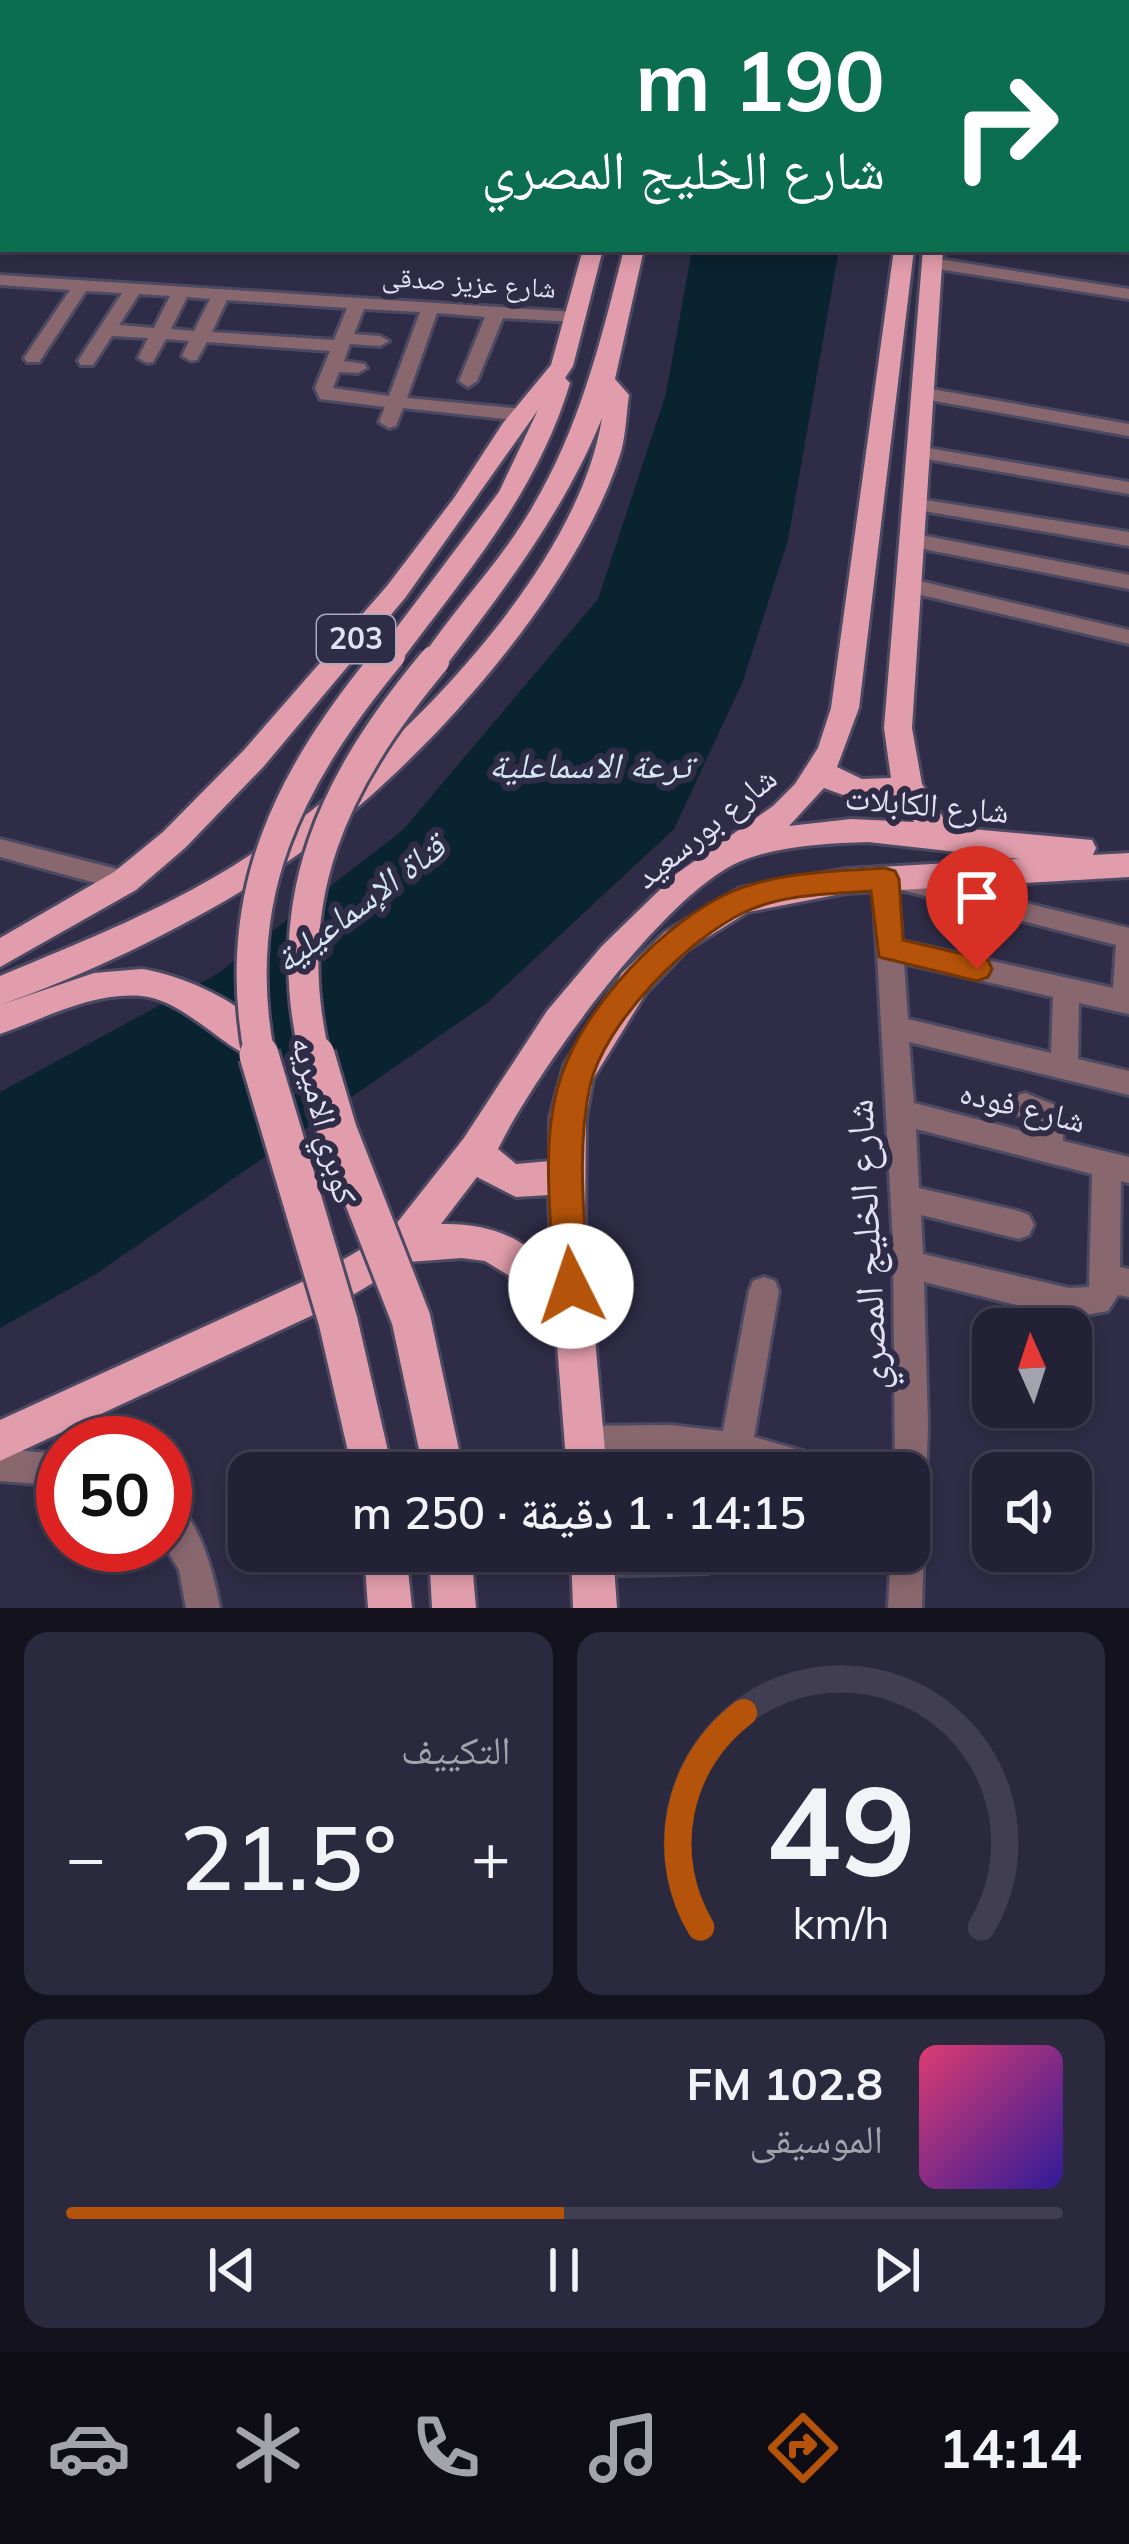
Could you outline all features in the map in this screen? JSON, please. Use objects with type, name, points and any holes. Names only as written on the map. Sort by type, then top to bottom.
[{"type":"main road","name":"203","points":[[7,951],[125,881],[216,799],[299,706],[432,547],[562,366],[592,252]]},
{"type":"main road","points":[[0,991],[178,911],[258,866],[316,825],[379,770],[481,661],[550,568],[606,467],[618,407],[615,389],[604,380],[633,252]]},
{"type":"main road","name":"شارع بورسعيد","points":[[402,1245],[477,1149],[586,987],[662,906],[784,814],[821,771],[845,708],[904,252]]},
{"type":"main road","points":[[933,256],[898,728],[907,785],[940,838]]},
{"type":"main road","name":"كوبري الاميريه","points":[[369,1452],[350,1360],[258,1048],[255,944],[261,882],[283,817],[313,757],[510,490],[547,419],[562,366]]},
{"type":"main road","name":"كوبري الاميريه","points":[[440,1452],[395,1272],[321,1084],[308,1027],[304,970],[308,904],[323,838],[345,785],[370,741],[540,517],[572,458],[604,380]]},
{"type":"main road","points":[[821,771],[855,790],[883,792],[907,785]]},
{"type":"main road","name":"شارع الكابلات","points":[[722,858],[773,841],[827,832],[884,831],[1053,850],[1129,845]]},
{"type":"main road","name":"شارع الكابلات","points":[[586,1452],[566,1171],[568,1117],[576,1076],[616,1007],[654,961],[696,926],[740,901],[815,884],[1129,865]]},
{"type":"main road","points":[[0,1020],[89,986],[159,985],[189,995],[258,1048]]},
{"type":"main road","points":[[477,1149],[496,1173],[519,1182],[544,1181],[566,1171]]},
{"type":"main road","points":[[0,1441],[328,1289],[402,1245],[454,1238],[481,1241],[506,1252],[545,1287],[579,1344]]},
{"type":"main road","points":[[387,1572],[390,1608]]},
{"type":"main road","points":[[451,1572],[454,1608]]},
{"type":"main road","points":[[593,1572],[595,1608]]},
{"type":"street","points":[[933,256],[1129,294]]},
{"type":"street","name":"شارع عزيز صدقى","points":[[0,280],[574,317]]},
{"type":"street","points":[[34,358],[82,284]]},
{"type":"street","points":[[87,361],[135,287]]},
{"type":"street","points":[[147,358],[182,290]]},
{"type":"street","points":[[190,356],[222,292]]},
{"type":"street","points":[[264,348],[286,297]]},
{"type":"street","points":[[358,302],[324,392],[393,412],[523,415]]},
{"type":"street","points":[[393,412],[431,307]]},
{"type":"street","points":[[468,381],[496,312]]},
{"type":"street","points":[[107,330],[200,336],[264,348],[380,340]]},
{"type":"street","points":[[331,366],[358,368]]},
{"type":"street","points":[[920,392],[1129,430]]},
{"type":"street","points":[[916,452],[1129,488]]},
{"type":"street","points":[[913,504],[1129,539]]},
{"type":"street","points":[[910,540],[1129,582]]},
{"type":"street","points":[[907,585],[1129,637]]},
{"type":"street","points":[[0,848],[125,881]]},
{"type":"street","points":[[889,949],[1127,1002],[1129,938],[890,878]]},
{"type":"street","name":"شارع الخليج المصري","points":[[890,878],[889,949],[911,1265],[914,1423],[905,1608]]},
{"type":"street","points":[[1064,1067],[1066,988]]},
{"type":"street","points":[[894,1027],[1129,1082]]},
{"type":"street","points":[[1025,1105],[1050,1116],[1049,1150]]},
{"type":"street","name":"شارع فوده","points":[[899,1112],[1118,1168]]},
{"type":"street","points":[[911,1265],[1069,1303],[1097,1301],[1117,1280],[1118,1168]]},
{"type":"street","points":[[906,1198],[1019,1225]]},
{"type":"street","points":[[735,1452],[764,1292]]},
{"type":"street","points":[[618,1452],[696,1440],[720,1452]]},
{"type":"street","points":[[0,1465],[36,1468]]},
{"type":"street","points":[[192,1560],[203,1608]]},
{"type":"water","name":"ترعة الاسماعلية","points":[[691,252],[838,252],[788,540],[743,681],[674,829],[487,1003],[96,1274],[0,1328],[0,1092],[217,974],[403,830],[598,599],[666,394]]},
{"type":"route","points":[[571,1286],[566,1171],[568,1117],[576,1076],[616,1007],[676,941],[740,901],[815,884],[885,879],[889,949],[977,969]]},
{"type":"water label","name":"قناة الإسماعيلية","points":[[359,903]]}]
